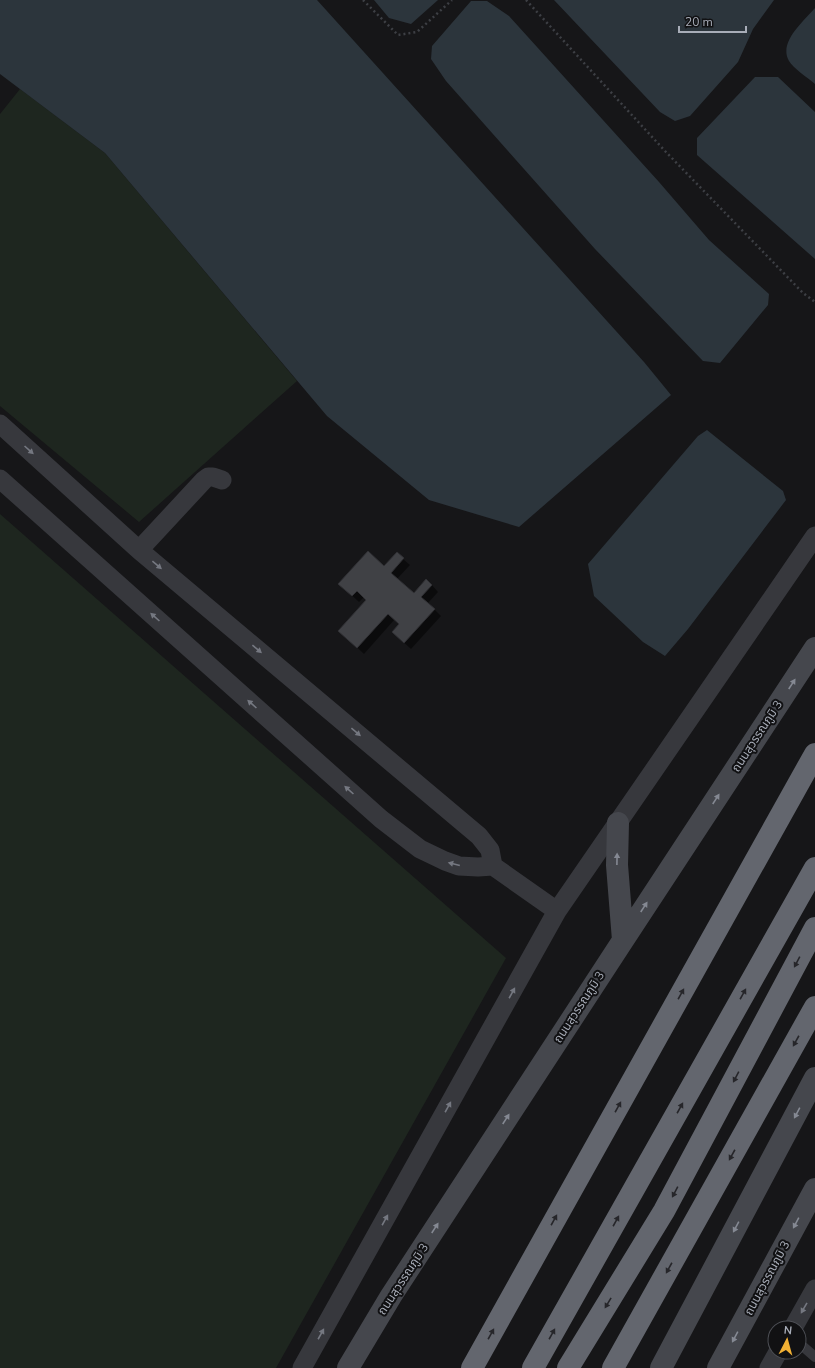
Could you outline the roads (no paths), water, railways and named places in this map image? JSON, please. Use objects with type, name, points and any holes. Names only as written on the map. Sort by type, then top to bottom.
[{"type":"highway","points":[[472,1368],[815,754]]},
{"type":"highway","points":[[533,1368],[815,868]]},
{"type":"highway","points":[[568,1368],[664,1211],[815,928]]},
{"type":"highway","points":[[612,1368],[815,1007]]},
{"type":"main road","name":"ถนนสุวรรณภูมิ 3","points":[[348,1368],[391,1296],[815,648]]},
{"type":"main road","points":[[618,823],[617,865],[623,940]]},
{"type":"main road","points":[[665,1361],[815,1078]]},
{"type":"main road","name":"ถนนสุวรรณภูมิ 3","points":[[718,1368],[815,1189]]},
{"type":"main road","points":[[360,1368],[391,1296]]},
{"type":"street","points":[[0,424],[139,550],[479,836],[490,850],[493,866]]},
{"type":"street","points":[[139,550],[204,480],[208,477],[222,480]]},
{"type":"street","points":[[0,479],[381,819],[420,849],[444,861],[460,866],[493,866],[557,911]]},
{"type":"street","points":[[302,1368],[557,911],[815,536]]},
{"type":"street","points":[[798,1320],[815,1289]]},
{"type":"lane","points":[[807,1350],[815,1357]]}]
